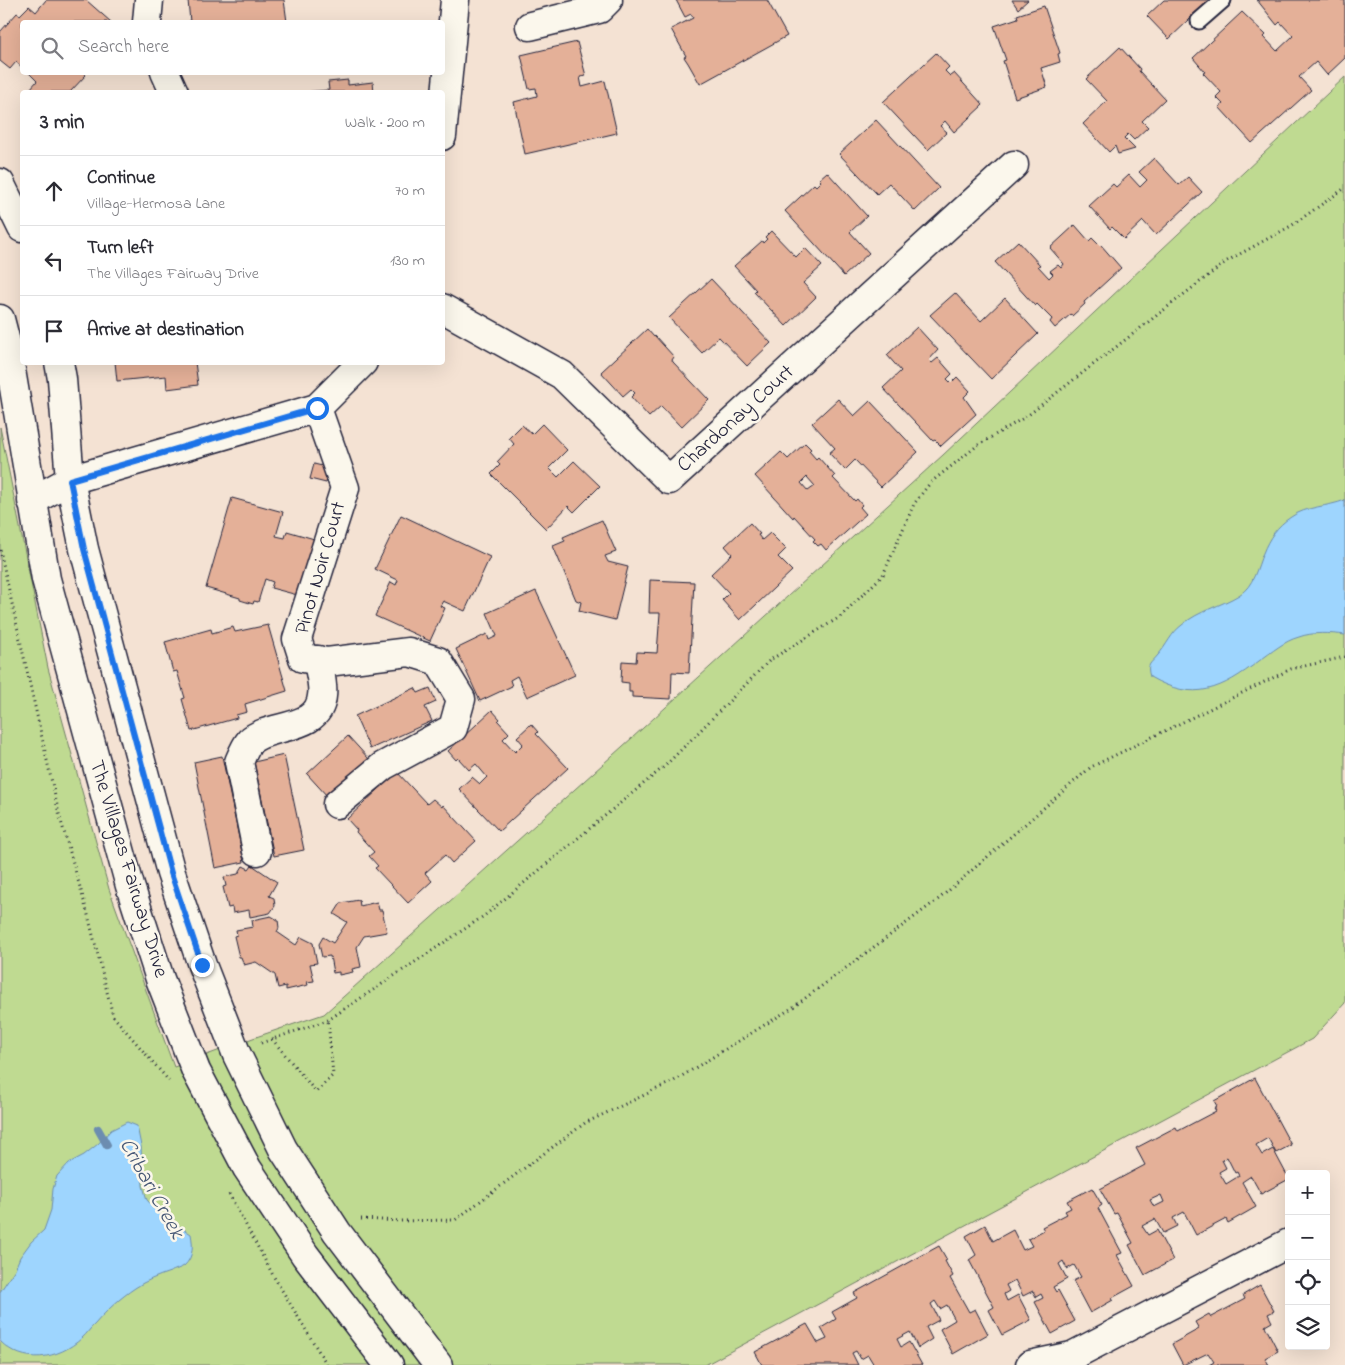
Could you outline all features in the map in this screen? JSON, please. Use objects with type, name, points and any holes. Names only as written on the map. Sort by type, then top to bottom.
[{"type":"street","points":[[147,20],[149,0]]},
{"type":"street","points":[[445,105],[455,0]]},
{"type":"street","points":[[530,26],[599,9],[608,0]]},
{"type":"street","points":[[166,75],[173,90]]},
{"type":"street","name":"Chardonay Court","points":[[445,310],[562,375],[670,480],[1014,165]]},
{"type":"street","points":[[0,183],[20,224]]},
{"type":"street","name":"The Villages Fairway Drive","points":[[0,319],[7,346],[46,579],[130,886],[160,979],[196,1071],[252,1176],[305,1255],[390,1365]]},
{"type":"street","name":"The Villages Fairway Drive","points":[[60,365],[70,480],[84,549],[171,873],[202,965],[237,1055],[283,1149],[337,1232],[438,1365]]},
{"type":"street","points":[[32,501],[70,480],[317,408],[360,365]]},
{"type":"street","name":"Pinot Noir Court","points":[[317,408],[345,488],[297,638],[303,658],[327,662],[409,652],[438,662],[461,699],[452,728],[383,766],[337,804]]},
{"type":"street","name":"Pinot Noir Court","points":[[257,851],[239,762],[251,740],[299,723],[317,712],[322,695],[318,660]]},
{"type":"street","points":[[1030,1365],[1074,1360],[1285,1245]]},
{"type":"lane","points":[[1199,21],[1223,0]]},
{"type":"path","points":[[257,1044],[328,1020],[484,916],[665,766],[770,660],[840,617],[883,575],[914,504],[930,483],[978,445],[1027,416],[1227,261],[1291,226],[1345,188]]},
{"type":"path","points":[[355,1218],[400,1221],[455,1220],[585,1123],[674,1081],[792,1008],[940,898],[1091,768],[1291,669],[1345,657]]},
{"type":"path","points":[[272,1039],[316,1092],[334,1075],[328,1020]]},
{"type":"green space","points":[[1345,77],[1345,1003],[1312,1039],[705,1365],[0,1365],[0,427],[48,668],[109,889],[174,1067],[324,1014],[632,738],[943,455]]},
{"type":"water","points":[[1345,500],[1345,635],[1328,633],[1304,635],[1288,641],[1233,679],[1208,689],[1195,691],[1181,689],[1166,685],[1150,677],[1150,664],[1178,628],[1195,616],[1239,595],[1248,587],[1268,542],[1282,524],[1297,513]]},
{"type":"water","points":[[127,1122],[137,1126],[141,1146],[143,1186],[147,1200],[159,1213],[191,1234],[192,1247],[190,1259],[183,1267],[147,1281],[129,1292],[73,1345],[52,1355],[41,1357],[19,1354],[9,1349],[0,1341],[0,1292],[15,1269],[20,1257],[31,1242],[44,1230],[51,1210],[53,1189],[57,1176],[69,1163],[84,1155],[98,1144],[111,1130]]},
{"type":"building","points":[[46,0],[86,0],[109,20],[20,20],[20,65],[16,62],[10,69],[0,61],[0,32],[17,13],[20,15],[29,6],[36,12]]},
{"type":"building","points":[[188,0],[284,0],[287,20],[190,20]]},
{"type":"building","points":[[676,0],[767,0],[787,36],[700,84],[684,57],[686,56],[671,29],[693,18],[691,14],[685,17]]},
{"type":"building","points":[[1012,0],[1028,0],[1018,9]]},
{"type":"building","points":[[1164,0],[1209,1],[1169,39],[1147,16]]},
{"type":"building","points":[[1257,0],[1345,0],[1345,58],[1327,75],[1316,62],[1299,77],[1311,90],[1252,143],[1219,107],[1223,104],[1216,97],[1221,92],[1203,73],[1205,72],[1193,58],[1242,12],[1266,35],[1264,37],[1277,51],[1293,36],[1280,22],[1277,25]]},
{"type":"building","points":[[1044,6],[1060,53],[1058,54],[1060,62],[1041,68],[1047,87],[1015,98],[1003,61],[1006,60],[994,26],[1018,18],[1017,15]]},
{"type":"building","points":[[577,42],[586,76],[580,77],[582,87],[605,81],[617,133],[525,154],[514,102],[537,96],[536,88],[529,89],[521,55]]},
{"type":"building","points":[[1120,47],[1165,99],[1142,121],[1148,127],[1134,140],[1128,134],[1124,138],[1135,149],[1118,154],[1115,146],[1109,152],[1083,124],[1107,101],[1086,79]]},
{"type":"building","points":[[936,53],[949,67],[945,71],[950,76],[954,73],[983,105],[954,132],[945,121],[940,126],[947,132],[928,150],[883,102]]},
{"type":"building","points":[[31,75],[86,75],[72,90],[31,90],[30,89],[37,81]]},
{"type":"building","points":[[348,80],[348,85],[373,82],[374,90],[329,90],[328,82]]},
{"type":"building","points":[[876,120],[939,188],[915,211],[889,183],[877,194],[839,154]]},
{"type":"building","points":[[1154,158],[1179,185],[1188,177],[1202,192],[1156,235],[1143,221],[1124,239],[1112,227],[1110,229],[1089,206],[1113,184],[1116,187],[1129,175],[1140,187],[1147,180],[1139,172]]},
{"type":"building","points":[[827,172],[867,216],[850,232],[869,253],[844,276],[785,211],[814,184],[816,186],[821,181],[819,179]]},
{"type":"building","points":[[1075,225],[1089,241],[1092,238],[1101,245],[1121,268],[1084,302],[1085,304],[1072,316],[1071,314],[1055,328],[1050,322],[1052,319],[1037,304],[1035,306],[995,262],[1018,241],[1049,278],[1053,274],[1050,271],[1058,265],[1061,268],[1064,264],[1050,248]]},
{"type":"building","points":[[771,231],[796,257],[805,248],[822,266],[803,283],[816,297],[786,326],[754,292],[756,290],[734,266],[762,241],[763,243],[767,239],[765,237]]},
{"type":"building","points":[[711,279],[771,343],[747,366],[719,337],[702,353],[669,318]]},
{"type":"building","points":[[955,293],[981,321],[1005,298],[1038,334],[991,379],[930,315]]},
{"type":"building","points":[[917,327],[938,350],[929,360],[932,363],[938,358],[952,374],[947,379],[951,383],[957,377],[970,391],[964,397],[976,414],[941,446],[935,440],[933,441],[883,388],[901,371],[887,355]]},
{"type":"building","points":[[647,329],[674,357],[673,362],[709,400],[681,427],[661,406],[649,417],[631,397],[635,393],[631,389],[623,396],[601,372]]},
{"type":"building","points":[[115,365],[195,365],[198,385],[167,389],[166,376],[117,381]]},
{"type":"building","points":[[838,399],[854,416],[870,401],[918,452],[881,487],[855,460],[845,470],[829,453],[835,448],[812,423]]},
{"type":"building","points":[[542,424],[567,450],[549,468],[558,477],[574,461],[600,486],[574,512],[568,506],[546,529],[491,474],[500,465],[497,462],[514,444],[509,438],[522,425],[532,434]]},
{"type":"building","points":[[805,443],[811,449],[809,451],[816,459],[818,457],[835,476],[833,478],[855,501],[857,499],[862,505],[860,507],[866,514],[826,550],[821,544],[818,546],[813,541],[815,539],[755,476],[781,452],[788,459]],"holes":[[[807,477],[815,486],[808,491],[801,483]]]},
{"type":"building","points":[[314,464],[330,468],[326,483],[310,479]]},
{"type":"building","points":[[232,498],[283,512],[276,536],[285,538],[287,531],[321,541],[305,597],[271,588],[273,582],[265,579],[258,602],[254,601],[253,604],[206,588]]},
{"type":"building","points":[[401,515],[490,557],[465,611],[443,601],[440,606],[445,608],[430,641],[375,616],[391,582],[396,585],[398,580],[375,569]]},
{"type":"building","points":[[602,520],[616,552],[605,556],[608,562],[628,567],[615,620],[579,611],[581,602],[576,600],[553,546],[565,541],[563,537]]},
{"type":"building","points":[[750,523],[760,534],[758,535],[762,540],[770,533],[786,549],[778,557],[792,571],[740,620],[722,600],[729,593],[711,574],[732,554],[725,546]]},
{"type":"building","points":[[650,580],[694,582],[689,673],[672,672],[671,699],[632,697],[632,692],[629,692],[629,683],[621,682],[622,661],[636,662],[637,652],[657,653],[660,613],[649,613]]},
{"type":"building","points":[[536,591],[575,675],[527,697],[517,676],[510,680],[512,686],[480,701],[456,649],[487,634],[489,640],[497,636],[487,613]]},
{"type":"building","points":[[268,625],[287,691],[245,704],[247,712],[236,715],[237,718],[191,731],[182,699],[185,698],[177,671],[173,672],[165,642],[211,629],[212,633],[233,627],[235,632]]},
{"type":"building","points":[[415,688],[418,693],[430,688],[436,702],[425,707],[432,721],[370,749],[355,716]]},
{"type":"building","points":[[492,710],[500,719],[498,721],[509,733],[503,739],[515,752],[523,744],[517,737],[531,724],[538,732],[536,734],[568,768],[499,831],[459,789],[472,777],[480,784],[487,777],[476,764],[469,770],[458,758],[456,760],[448,751]]},
{"type":"building","points":[[348,736],[369,759],[328,797],[307,774]]},
{"type":"building","points":[[284,755],[304,850],[274,856],[254,762]]},
{"type":"building","points":[[222,756],[244,862],[215,868],[194,762]]},
{"type":"building","points":[[397,772],[427,804],[433,799],[442,807],[443,805],[476,841],[452,863],[445,855],[425,873],[432,881],[408,903],[375,868],[378,866],[369,856],[374,852],[347,819]]},
{"type":"building","points":[[252,865],[277,882],[269,896],[274,898],[275,906],[270,913],[250,917],[249,910],[233,913],[232,907],[228,908],[223,887],[226,886],[224,877],[238,874],[243,866],[249,869]]},
{"type":"building","points":[[359,900],[360,906],[377,902],[379,910],[382,910],[387,932],[364,936],[357,947],[361,967],[352,969],[353,972],[339,975],[339,972],[333,973],[330,956],[322,957],[319,944],[323,937],[333,943],[347,922],[334,914],[341,903]]},
{"type":"building","points":[[271,916],[278,920],[279,928],[277,932],[296,945],[301,937],[313,943],[317,963],[310,964],[314,981],[307,982],[308,985],[286,990],[286,986],[278,988],[275,975],[256,962],[244,965],[241,957],[239,957],[234,936],[237,935],[236,930],[253,927],[252,920]]},
{"type":"building","points":[[1255,1078],[1291,1145],[1276,1153],[1268,1138],[1256,1145],[1262,1155],[1273,1149],[1285,1172],[1285,1181],[1261,1194],[1251,1176],[1242,1182],[1256,1207],[1228,1223],[1226,1219],[1196,1235],[1184,1212],[1173,1218],[1177,1226],[1163,1233],[1155,1219],[1142,1226],[1148,1235],[1157,1230],[1173,1260],[1145,1275],[1129,1245],[1133,1243],[1117,1213],[1114,1214],[1100,1189],[1145,1165],[1136,1148],[1176,1127],[1178,1131],[1216,1111],[1214,1108],[1217,1106],[1214,1101]],"holes":[[[1227,1157],[1235,1173],[1237,1172],[1239,1176],[1226,1184],[1219,1172],[1226,1168],[1222,1160]],[[1161,1195],[1164,1202],[1154,1207],[1150,1200]]]},
{"type":"building","points":[[1092,1188],[1102,1205],[1098,1208],[1122,1253],[1117,1255],[1134,1286],[1090,1313],[1073,1281],[1081,1277],[1074,1265],[1067,1269],[1063,1261],[1059,1264],[1067,1279],[1053,1287],[1056,1292],[1058,1290],[1075,1321],[1052,1334],[1035,1302],[1043,1298],[1041,1294],[1036,1297],[1033,1291],[1023,1296],[1015,1280],[1006,1285],[1009,1291],[1004,1294],[1007,1301],[1018,1295],[1031,1320],[1002,1335],[989,1310],[994,1307],[969,1260],[976,1255],[966,1236],[985,1225],[993,1241],[1013,1230],[1023,1250],[1032,1246],[1028,1239],[1044,1230],[1042,1227],[1067,1214],[1065,1211],[1071,1208],[1067,1201]]},
{"type":"building","points":[[939,1246],[953,1276],[950,1278],[969,1312],[975,1309],[988,1334],[953,1354],[940,1329],[955,1320],[947,1305],[940,1309],[935,1301],[931,1304],[939,1320],[926,1327],[932,1339],[918,1348],[910,1332],[897,1339],[901,1347],[909,1342],[922,1365],[874,1365],[868,1355],[861,1359],[856,1351],[852,1353],[858,1365],[762,1365],[755,1352],[807,1324],[818,1343],[827,1339],[821,1328],[836,1319],[832,1312],[857,1298],[854,1293]]},
{"type":"building","points":[[1260,1285],[1274,1311],[1268,1314],[1272,1322],[1265,1326],[1278,1351],[1265,1358],[1269,1365],[1209,1365],[1214,1362],[1208,1353],[1183,1365],[1172,1344],[1199,1329],[1195,1322],[1209,1314],[1211,1317],[1245,1299],[1243,1295]]},
{"type":"waterway","name":"Cribari Creek","points":[[98,1129],[107,1145]]},
{"type":"route","points":[[202,965],[171,873],[84,549],[70,480],[317,408]]}]
